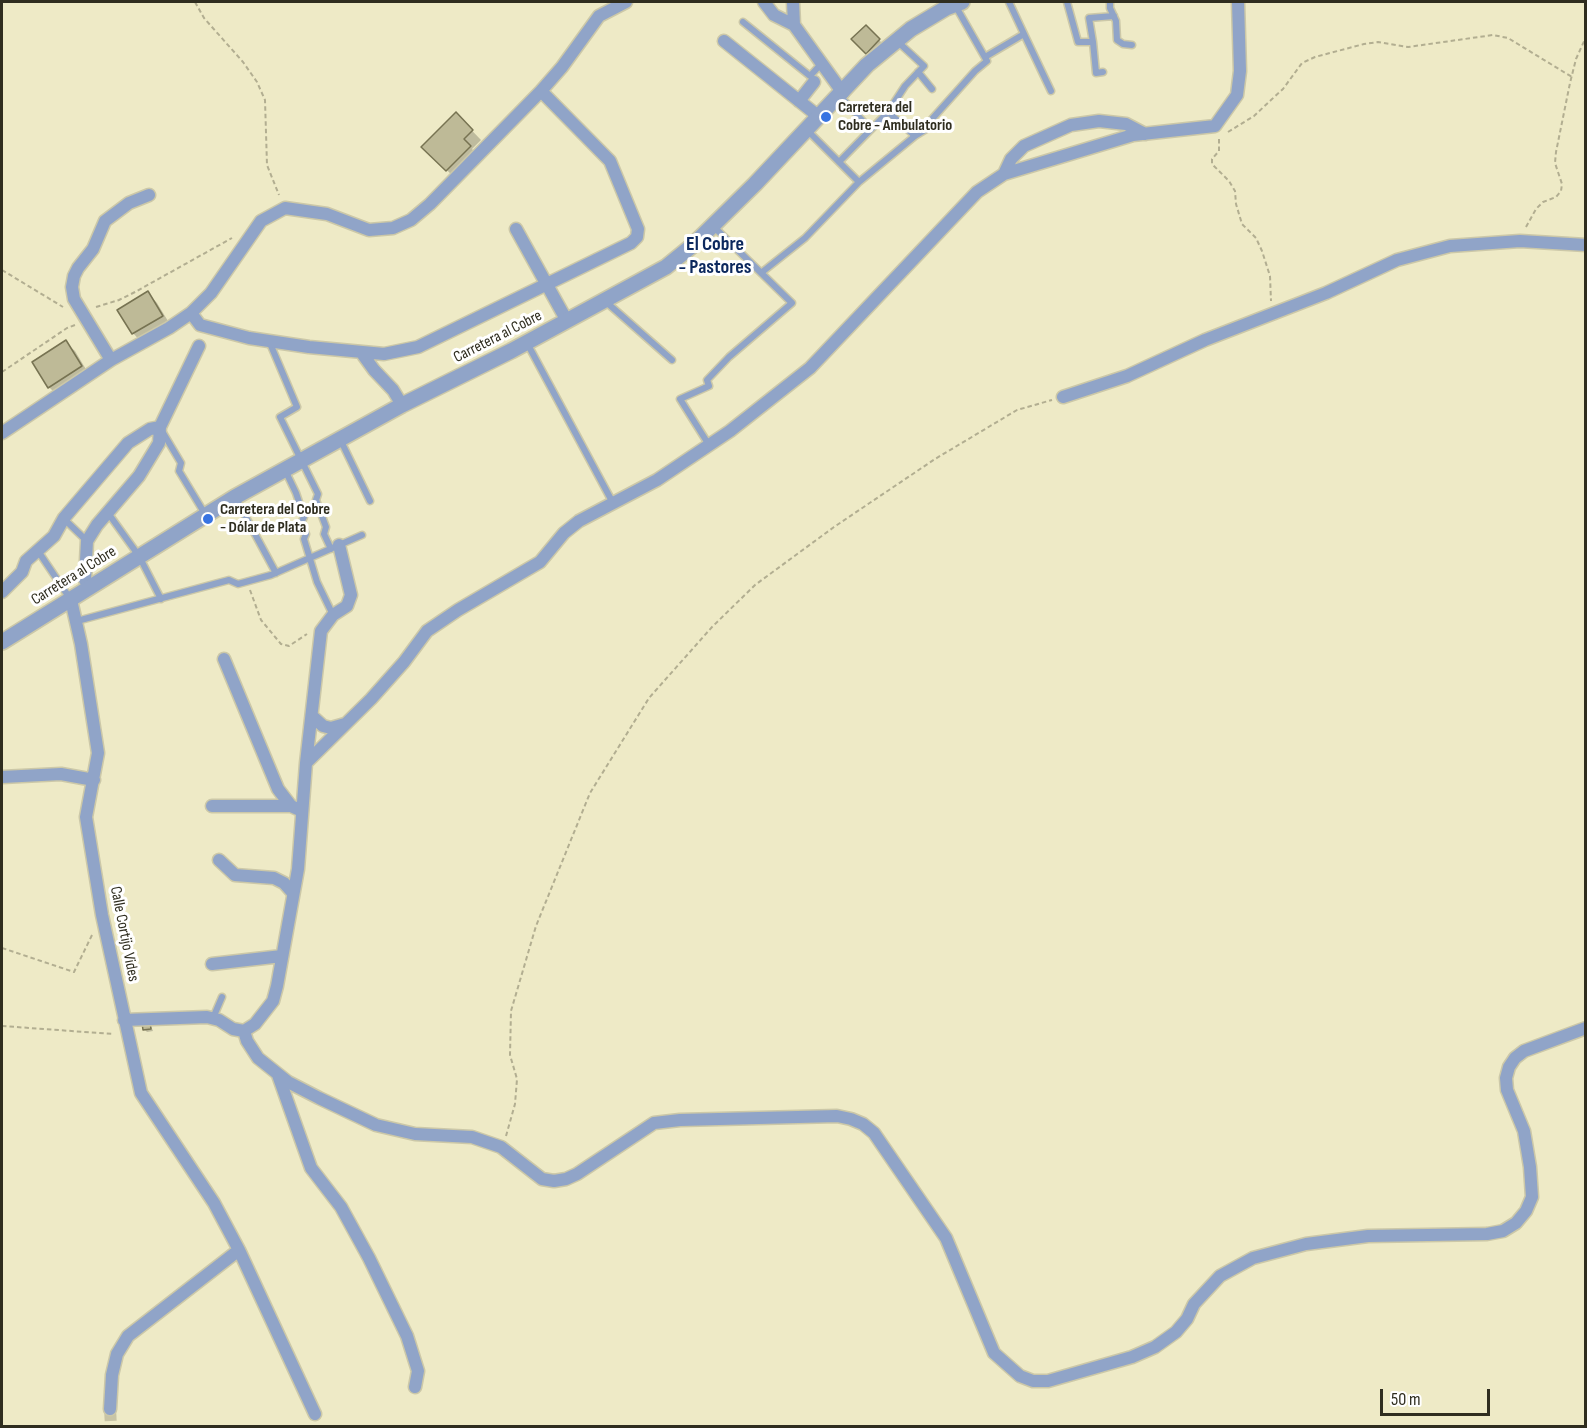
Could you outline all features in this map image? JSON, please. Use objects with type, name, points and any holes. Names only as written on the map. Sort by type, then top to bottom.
[{"type":"street","points":[[2,433],[111,360],[191,313],[210,293],[261,221],[285,208],[327,214],[369,230],[393,228],[411,220],[430,204],[541,91],[562,67],[599,16],[626,2]]},
{"type":"street","points":[[764,2],[774,15],[794,25],[822,63],[840,94]]},
{"type":"street","points":[[794,2],[794,25]]},
{"type":"street","points":[[306,763],[404,662],[427,632],[458,610],[540,562],[564,533],[579,521],[657,480],[730,431],[810,368],[977,192],[1004,174],[1133,135],[1217,131],[1237,95],[1240,70],[1238,2]]},
{"type":"street","name":"Carretera al Cobre","points":[[2,642],[235,496],[402,405],[527,343],[666,267],[712,226],[867,65],[896,40],[951,4]]},
{"type":"street","points":[[724,41],[818,116]]},
{"type":"street","points":[[799,101],[814,82]]},
{"type":"street","points":[[191,313],[200,325],[269,341],[384,354],[418,347],[631,243],[637,237],[638,229],[610,161],[541,91]]},
{"type":"street","points":[[1004,174],[1011,159],[1024,146],[1071,125],[1099,121],[1126,123],[1145,134]]},
{"type":"street","points":[[111,360],[74,299],[72,287],[74,276],[93,249],[105,221],[129,203],[149,195]]},
{"type":"street","points":[[516,229],[567,321]]},
{"type":"street","points":[[1063,397],[1127,376],[1205,340],[1326,294],[1397,260],[1450,246],[1520,241],[1586,245]]},
{"type":"street","points":[[89,587],[85,580],[87,541],[107,513],[139,476],[159,443],[160,427],[199,346]]},
{"type":"street","points":[[361,352],[393,390],[402,405]]},
{"type":"street","points":[[2,592],[21,572],[27,561],[54,536],[64,518],[128,443],[150,429],[160,427]]},
{"type":"street","points":[[124,1020],[207,1017],[233,1029],[244,1031],[255,1024],[273,1001],[293,893],[297,808],[306,763],[321,631],[333,615],[347,606],[351,595],[335,547]]},
{"type":"street","name":"Calle Cortijo Vides","points":[[71,600],[77,621],[98,753],[86,818],[102,915],[141,1093],[214,1203],[239,1250],[315,1414]]},
{"type":"street","points":[[224,659],[278,789],[297,808]]},
{"type":"street","points":[[312,716],[323,726],[339,727],[346,723]]},
{"type":"street","points":[[2,777],[61,774],[94,780]]},
{"type":"street","points":[[212,806],[297,808]]},
{"type":"street","points":[[219,860],[235,875],[274,878],[293,893]]},
{"type":"street","points":[[212,964],[282,956]]},
{"type":"street","points":[[244,1031],[247,1041],[258,1058],[298,1088],[376,1125],[415,1134],[471,1137],[501,1147],[542,1179],[554,1181],[577,1174],[654,1123],[680,1120],[837,1116],[863,1124],[874,1133],[946,1238],[994,1353],[1020,1376],[1034,1381],[1048,1381],[1132,1357],[1155,1347],[1176,1332],[1187,1319],[1194,1304],[1220,1276],[1253,1258],[1306,1244],[1368,1236],[1488,1234],[1503,1231],[1516,1223],[1526,1211],[1532,1197],[1524,1131],[1507,1090],[1506,1078],[1509,1067],[1524,1051],[1586,1029]]},
{"type":"street","points":[[278,1075],[311,1168],[341,1207],[369,1257],[407,1336],[418,1371],[415,1387]]},
{"type":"street","points":[[110,1408],[112,1375],[117,1354],[128,1336],[239,1250]]},
{"type":"lane","points":[[1009,2],[1051,91]]},
{"type":"lane","points":[[1067,2],[1078,42],[1093,42]]},
{"type":"lane","points":[[1110,2],[1117,40],[1123,44],[1132,45]]},
{"type":"lane","points":[[761,273],[805,238],[859,182],[915,136],[933,125],[932,119],[975,70],[987,61],[951,4]]},
{"type":"lane","points":[[1103,72],[1096,73],[1089,18],[1114,16]]},
{"type":"lane","points":[[743,22],[810,76],[822,63]]},
{"type":"lane","points":[[985,57],[1024,34]]},
{"type":"lane","points":[[839,162],[888,112],[905,86],[924,66],[896,40]]},
{"type":"lane","points":[[918,72],[933,89]]},
{"type":"lane","points":[[840,94],[870,129]]},
{"type":"lane","points":[[888,112],[915,136]]},
{"type":"lane","points":[[807,129],[859,182]]},
{"type":"lane","points":[[709,445],[680,399],[709,386],[706,380],[729,357],[792,303],[712,226]]},
{"type":"lane","points":[[605,301],[672,360]]},
{"type":"lane","points":[[269,341],[297,407],[280,417],[318,494],[316,500],[326,527],[324,534],[335,547]]},
{"type":"lane","points":[[527,343],[613,503]]},
{"type":"lane","points":[[160,427],[181,463],[179,471],[205,514]]},
{"type":"lane","points":[[340,439],[370,501]]},
{"type":"lane","points":[[285,469],[304,517],[301,524],[306,534],[304,539],[317,582],[333,615]]},
{"type":"lane","points":[[235,496],[276,573]]},
{"type":"lane","points":[[107,513],[138,556],[161,599]]},
{"type":"lane","points":[[64,518],[87,541]]},
{"type":"lane","points":[[77,621],[229,580],[238,584],[247,582],[276,573],[362,535]]},
{"type":"lane","points":[[38,550],[71,600]]},
{"type":"lane","points":[[213,1018],[222,997]]},
{"type":"path","points":[[195,2],[204,18],[243,62],[257,82],[265,100],[267,165],[285,208]]},
{"type":"path","points":[[1269,315],[1272,294],[1263,251],[1256,238],[1242,224],[1235,191],[1229,181],[1212,164],[1212,159],[1219,151],[1217,131],[1254,116],[1283,89],[1302,63],[1315,57],[1364,44],[1378,42],[1408,47],[1493,35],[1508,38],[1572,77]]},
{"type":"path","points":[[1520,241],[1536,209],[1543,202],[1556,197],[1561,191],[1562,184],[1555,163],[1556,152],[1572,77],[1586,38]]},
{"type":"path","points":[[2,270],[63,307],[80,309],[97,307],[119,300],[171,273],[224,241],[233,237],[249,236]]},
{"type":"path","points":[[2,372],[67,328],[90,325]]},
{"type":"path","points":[[501,1147],[508,1133],[515,1104],[517,1079],[510,1055],[511,1011],[536,926],[590,793],[649,698],[712,627],[755,585],[834,527],[935,459],[1017,410],[1063,397]]},
{"type":"path","points":[[247,582],[261,621],[281,644],[289,646],[309,633]]},
{"type":"path","points":[[2,948],[74,972],[102,915]]},
{"type":"path","points":[[2,1026],[128,1035]]},
{"type":"building","points":[[866,25],[880,39],[866,54],[851,39]]},
{"type":"building","points":[[456,112],[473,130],[464,139],[471,146],[446,171],[421,147]]},
{"type":"building","points":[[148,291],[163,316],[132,334],[117,310]]},
{"type":"building","points":[[66,340],[82,366],[48,388],[32,362]]},
{"type":"building","points":[[150,1022],[151,1029],[143,1030],[142,1023]]},
{"type":"tunnel","points":[[110,1409],[111,1426]]},
{"type":"place","name":"Carretera del Cobre - Ambulatorio","points":[[826,117]]},
{"type":"place","name":"Carretera del Cobre - Dólar de Plata","points":[[208,519]]},
{"type":"district","name":"El Cobre - Pastores","points":[[715,256]]}]
